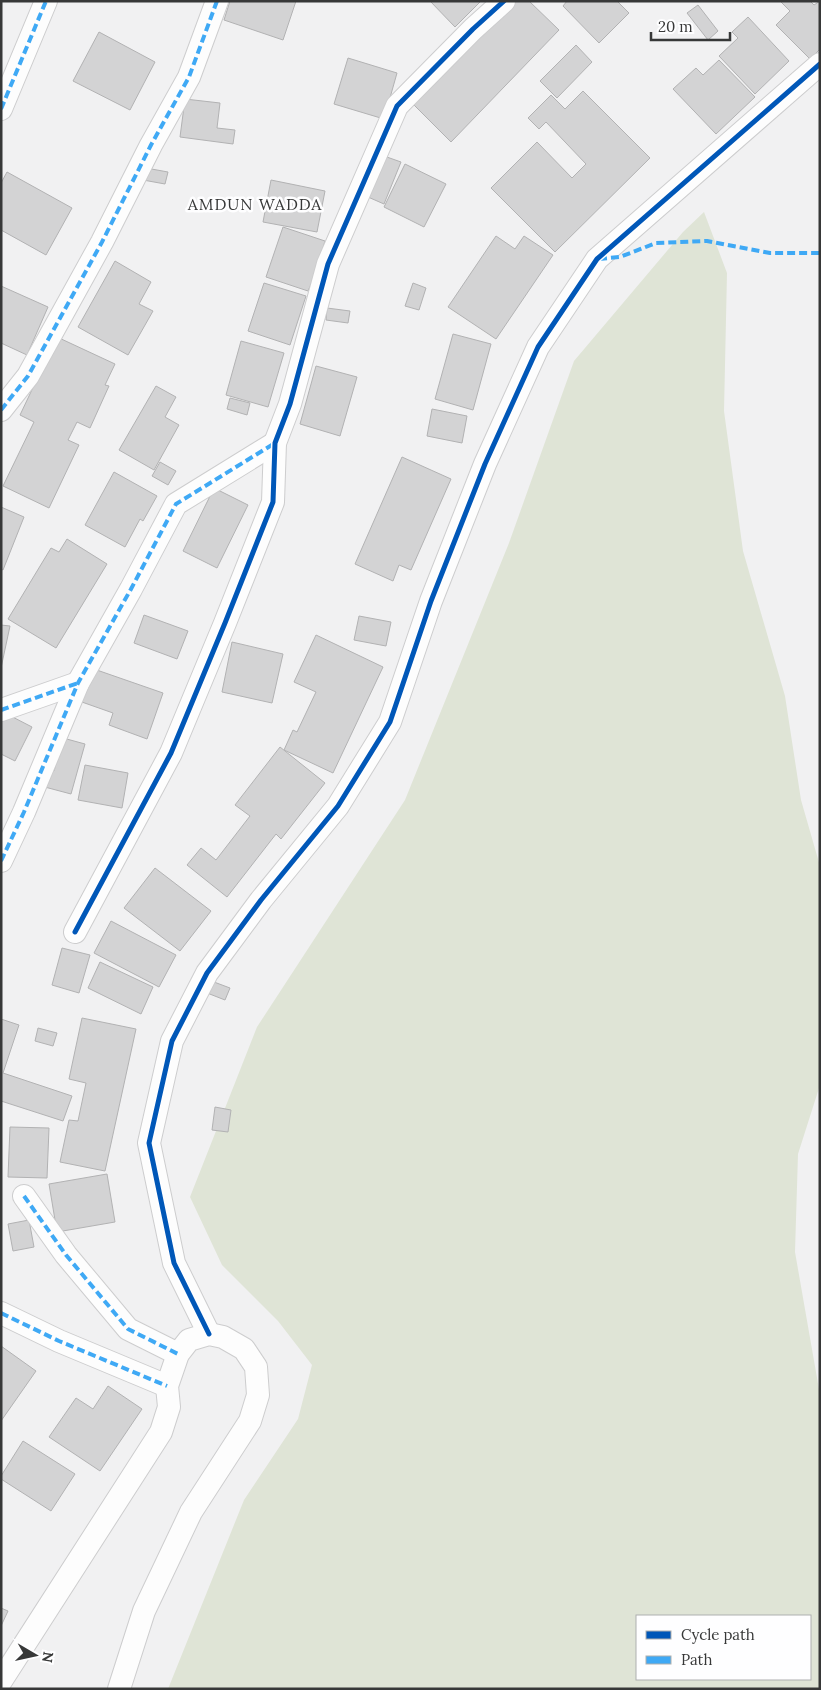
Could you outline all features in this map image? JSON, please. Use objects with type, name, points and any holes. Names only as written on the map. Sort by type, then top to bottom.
[{"type":"street","points":[[1,109],[46,1]]},
{"type":"street","points":[[1,410],[28,376],[102,242],[151,144],[189,77],[217,1]]},
{"type":"street","points":[[75,932],[171,753],[273,502],[275,443],[290,404],[328,264],[397,106],[473,29],[504,1]]},
{"type":"street","points":[[209,1334],[174,1263],[149,1142],[172,1041],[206,972],[261,900],[338,806],[390,722],[431,600],[485,464],[538,348],[586,275],[597,259],[820,64]]},
{"type":"street","points":[[1,861],[24,812],[78,683],[176,504],[275,443]]},
{"type":"street","points":[[1,710],[78,683]]},
{"type":"street","points":[[24,1196],[66,1255],[128,1329],[178,1354]]},
{"type":"street","points":[[1,1314],[59,1341],[166,1386]]},
{"type":"street","points":[[1,1682],[161,1432],[168,1407],[166,1386],[178,1354],[189,1340],[209,1334],[223,1336],[244,1349],[256,1367],[258,1395],[250,1420],[190,1512],[144,1611],[119,1689]]},
{"type":"shaded area","points":[[704,212],[727,273],[724,411],[743,551],[785,696],[801,800],[820,866],[820,1085],[798,1154],[795,1252],[820,1395],[820,1689],[168,1689],[244,1500],[298,1419],[312,1365],[278,1321],[222,1265],[190,1197],[257,1027],[405,800],[509,543],[574,361],[683,232]]},
{"type":"building","points":[[230,1],[296,1],[283,40],[224,20]]},
{"type":"building","points":[[430,1],[481,1],[455,27]]},
{"type":"building","points":[[515,1],[529,1],[559,30],[451,142],[414,105]]},
{"type":"building","points":[[567,1],[617,1],[629,13],[599,43],[563,6]]},
{"type":"building","points":[[780,1],[810,1],[814,5],[820,1],[820,49],[810,59],[776,25],[790,11]]},
{"type":"building","points":[[698,5],[718,31],[708,40],[687,13]]},
{"type":"building","points":[[748,17],[789,61],[755,94],[719,56],[738,38],[732,32]]},
{"type":"building","points":[[99,32],[155,62],[130,110],[73,81]]},
{"type":"building","points":[[576,45],[592,62],[557,98],[540,81]]},
{"type":"building","points":[[348,58],[397,73],[384,119],[334,104]]},
{"type":"building","points":[[719,60],[755,97],[716,134],[673,89],[696,68],[703,75]]},
{"type":"building","points":[[583,91],[650,158],[555,252],[491,188],[537,142],[572,178],[586,164],[546,122],[539,129],[528,118],[551,95],[565,109]]},
{"type":"building","points":[[185,99],[220,103],[217,128],[235,130],[233,144],[180,137]]},
{"type":"building","points":[[384,156],[401,162],[384,204],[368,197]]},
{"type":"building","points":[[405,164],[446,184],[424,227],[384,207]]},
{"type":"building","points":[[146,168],[168,172],[165,184],[143,180]]},
{"type":"building","points":[[7,172],[72,208],[46,255],[1,230],[1,183]]},
{"type":"building","points":[[271,180],[325,191],[317,232],[263,222]]},
{"type":"building","points":[[283,227],[325,241],[316,273],[308,291],[266,277]]},
{"type":"building","points":[[496,236],[515,249],[524,236],[553,255],[496,339],[448,307]]},
{"type":"building","points":[[115,261],[151,282],[139,304],[153,311],[128,355],[78,327]]},
{"type":"building","points":[[264,283],[306,296],[290,345],[248,331]]},
{"type":"building","points":[[413,283],[426,288],[419,310],[405,306]]},
{"type":"building","points":[[1,286],[48,307],[27,355],[1,343]]},
{"type":"building","points":[[327,308],[350,311],[348,323],[326,320]]},
{"type":"building","points":[[453,334],[491,344],[473,410],[435,399]]},
{"type":"building","points":[[57,337],[115,364],[105,385],[109,386],[90,428],[77,422],[68,440],[79,445],[49,508],[3,486],[34,422],[20,415]]},
{"type":"building","points":[[241,341],[284,353],[268,407],[226,395]]},
{"type":"building","points":[[316,366],[357,377],[340,436],[300,424]]},
{"type":"building","points":[[156,386],[176,397],[165,417],[179,425],[154,470],[119,450]]},
{"type":"building","points":[[230,398],[250,403],[247,415],[227,409]]},
{"type":"building","points":[[432,409],[467,416],[462,443],[427,436]]},
{"type":"building","points":[[402,457],[451,479],[411,570],[399,565],[393,581],[355,564]]},
{"type":"building","points":[[160,462],[176,471],[168,485],[152,476]]},
{"type":"building","points":[[114,472],[157,496],[143,521],[140,519],[125,547],[85,525]]},
{"type":"building","points":[[214,488],[248,505],[217,568],[183,551]]},
{"type":"building","points":[[1,507],[24,517],[3,570],[1,569]]},
{"type":"building","points":[[67,539],[107,564],[56,648],[8,619],[51,548],[59,552]]},
{"type":"building","points":[[144,615],[188,631],[177,659],[134,643]]},
{"type":"building","points":[[359,616],[391,622],[386,646],[354,640]]},
{"type":"building","points":[[1,625],[10,626],[1,668]]},
{"type":"building","points":[[316,635],[383,667],[333,773],[284,750],[293,730],[297,732],[316,692],[294,682]]},
{"type":"building","points":[[232,642],[283,654],[272,703],[222,692]]},
{"type":"building","points":[[91,668],[163,693],[147,739],[109,725],[113,713],[79,701]]},
{"type":"building","points":[[1,711],[32,727],[15,761],[1,754]]},
{"type":"building","points":[[63,738],[85,744],[71,794],[41,786],[46,768],[54,771]]},
{"type":"building","points":[[280,747],[325,783],[281,839],[276,834],[227,897],[187,865],[201,848],[216,860],[250,816],[235,805]]},
{"type":"building","points":[[85,765],[128,773],[122,808],[78,800]]},
{"type":"building","points":[[155,868],[211,911],[180,951],[124,908]]},
{"type":"building","points":[[111,921],[176,955],[159,987],[94,953]]},
{"type":"building","points":[[62,948],[90,955],[79,993],[52,985]]},
{"type":"building","points":[[100,962],[153,987],[141,1014],[88,988]]},
{"type":"building","points":[[206,979],[230,988],[225,1000],[202,991]]},
{"type":"building","points":[[82,1018],[136,1029],[105,1171],[60,1162],[69,1120],[78,1121],[86,1083],[69,1079]]},
{"type":"building","points":[[1,1019],[19,1025],[3,1073],[72,1096],[63,1121],[1,1101]]},
{"type":"building","points":[[38,1028],[57,1033],[53,1046],[35,1041]]},
{"type":"building","points":[[215,1107],[231,1110],[228,1132],[212,1130]]},
{"type":"building","points":[[10,1127],[49,1128],[47,1178],[8,1177]]},
{"type":"building","points":[[107,1174],[115,1222],[57,1232],[49,1184]]},
{"type":"building","points":[[29,1220],[34,1247],[13,1251],[8,1224]]},
{"type":"building","points":[[1,1346],[36,1371],[1,1421]]},
{"type":"building","points":[[108,1386],[142,1409],[100,1471],[49,1437],[76,1398],[93,1409]]},
{"type":"building","points":[[23,1441],[75,1474],[51,1511],[1,1479],[1,1476]]},
{"type":"building","points":[[1,1608],[8,1611],[1,1626]]},
{"type":"marked path","points":[[1,109],[46,1]]},
{"type":"marked path","points":[[1,410],[28,376],[102,242],[151,145],[189,77],[217,1]]},
{"type":"marked path","points":[[599,259],[620,257],[656,243],[707,241],[770,253],[820,253]]},
{"type":"marked path","points":[[1,861],[24,812],[78,683],[176,504],[275,443]]},
{"type":"marked path","points":[[1,710],[78,683]]},
{"type":"marked path","points":[[24,1196],[66,1255],[128,1329],[178,1354]]},
{"type":"marked path","points":[[1,1313],[59,1341],[167,1386]]},
{"type":"cycle path","points":[[75,932],[171,753],[273,502],[275,443],[290,404],[328,264],[397,106],[473,29],[504,1]]},
{"type":"cycle path","points":[[209,1334],[174,1263],[149,1143],[172,1041],[207,973],[261,900],[338,806],[390,722],[431,601],[485,464],[538,347],[597,259],[820,64]]},
{"type":"district","name":"AMDUN WADDA","points":[[255,204]]}]
